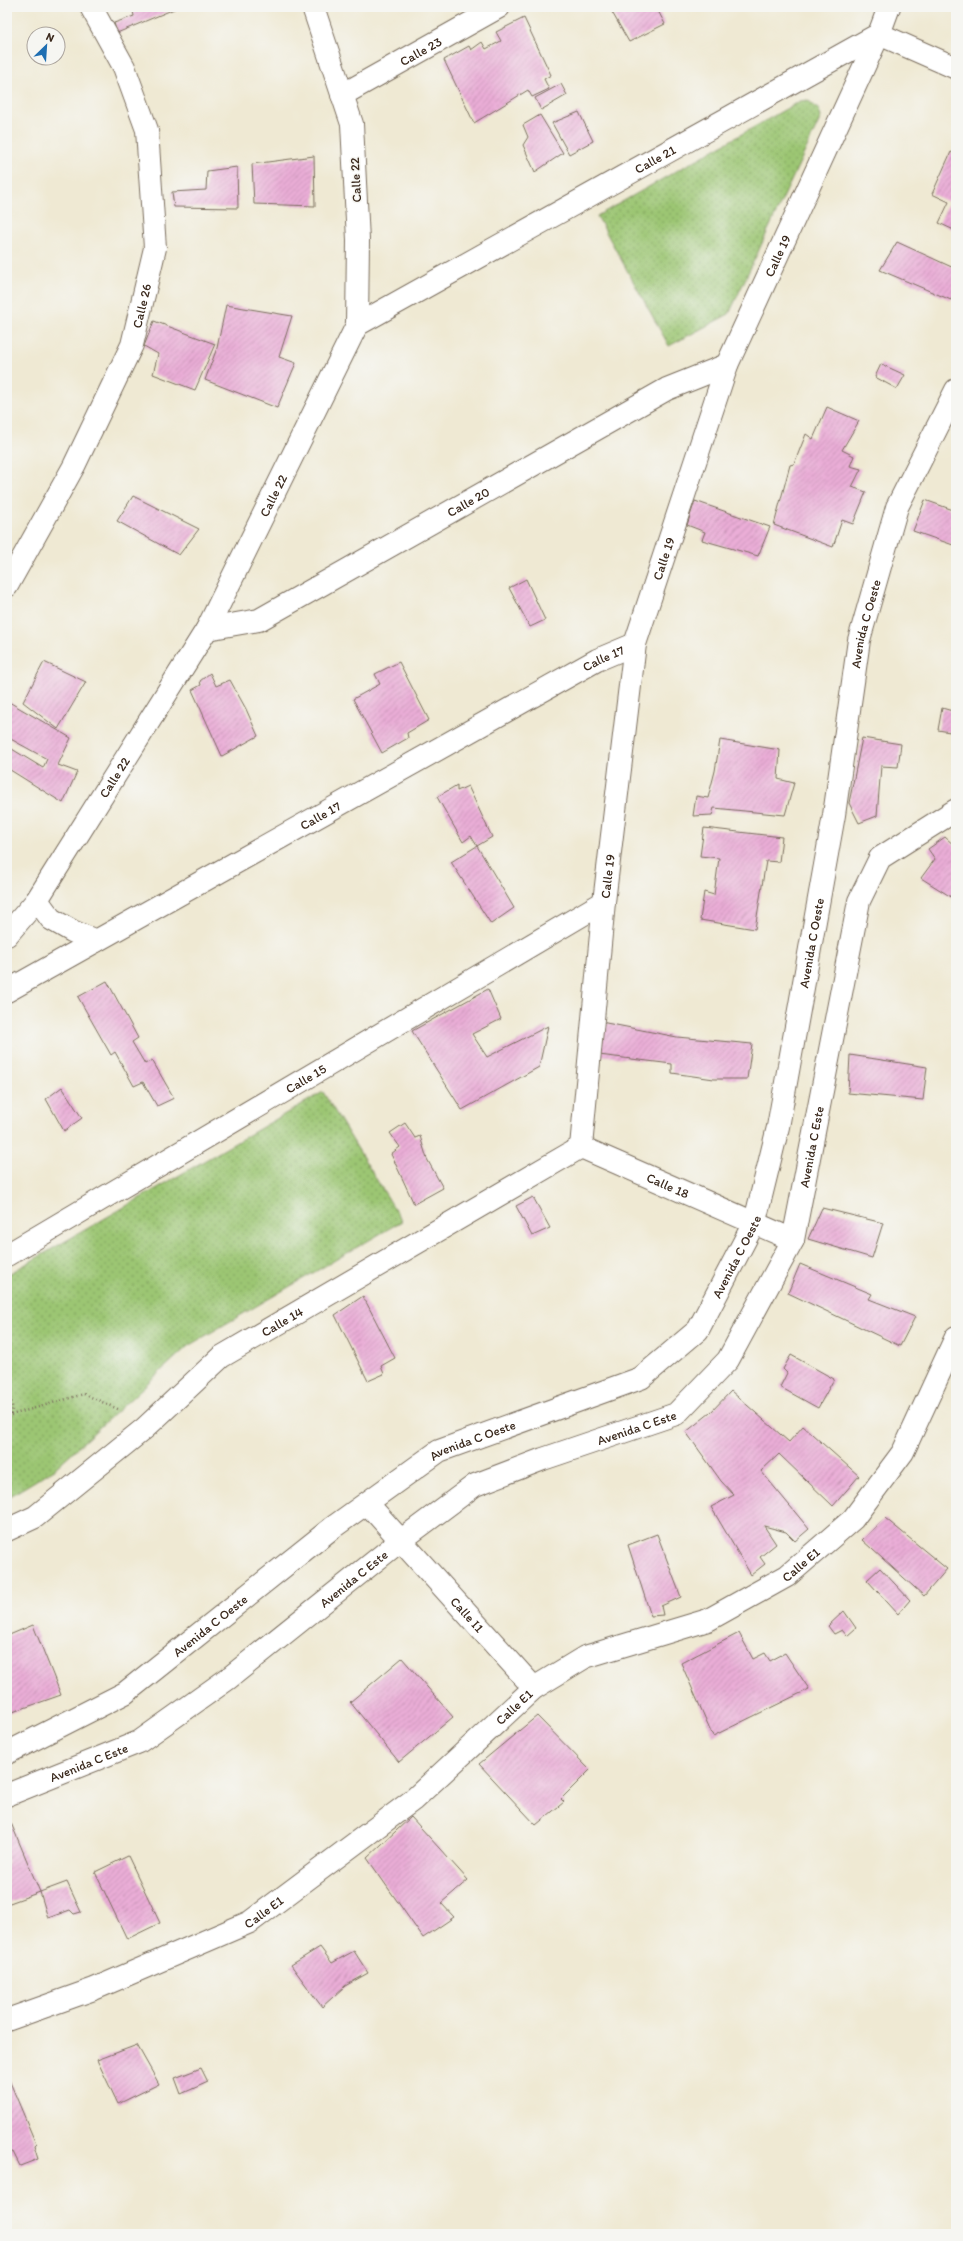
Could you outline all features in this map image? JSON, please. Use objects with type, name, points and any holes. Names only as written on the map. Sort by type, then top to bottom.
[{"type":"street","name":"Calle 26","points":[[7,586],[74,466],[132,345],[155,248],[147,130],[124,67],[91,7]]},
{"type":"street","name":"Calle 22","points":[[7,936],[37,900],[208,630],[357,325],[358,240],[352,124],[313,7]]},
{"type":"street","name":"Calle 23","points":[[342,95],[499,7]]},
{"type":"street","name":"Calle 19","points":[[581,1147],[604,902],[635,644],[727,365],[880,34],[889,7]]},
{"type":"street","points":[[880,34],[956,68]]},
{"type":"street","name":"Calle 21","points":[[357,325],[880,34]]},
{"type":"street","name":"Calle 20","points":[[208,630],[259,620],[667,389],[727,365]]},
{"type":"street","name":"Avenida C Oeste","points":[[7,1753],[125,1693],[367,1503],[438,1450],[640,1378],[698,1330],[755,1222],[778,1127],[834,815],[858,640],[897,507],[956,390]]},
{"type":"street","name":"Calle 17","points":[[7,991],[597,660],[635,644]]},
{"type":"street","name":"Avenida C Este","points":[[7,1795],[139,1742],[229,1678],[400,1541],[475,1485],[676,1414],[728,1360],[793,1240],[859,901],[880,858],[956,810]]},
{"type":"street","points":[[37,900],[51,919],[72,931],[96,941]]},
{"type":"street","name":"Calle 15","points":[[7,1255],[604,902]]},
{"type":"street","name":"Calle 18","points":[[581,1147],[755,1222],[793,1240]]},
{"type":"street","name":"Calle 14","points":[[7,1530],[35,1517],[150,1424],[221,1357],[581,1147]]},
{"type":"street","name":"Calle E1","points":[[7,2020],[94,1989],[250,1922],[412,1800],[534,1688],[585,1657],[708,1620],[787,1576],[853,1519],[903,1452],[956,1337]]},
{"type":"street","name":"Calle I1","points":[[367,1503],[534,1688]]},
{"type":"path","points":[[11,1415],[84,1394],[150,1424]]},
{"type":"path","points":[[7,1395],[13,1405],[11,1415],[7,1420]]},
{"type":"green space","points":[[808,100],[819,110],[821,117],[729,314],[669,346],[597,216],[800,101]]},
{"type":"green space","points":[[323,1092],[402,1221],[188,1346],[53,1470],[7,1498],[7,1275]]},
{"type":"building","points":[[132,7],[179,7],[117,33],[114,23],[134,16]]},
{"type":"building","points":[[609,7],[656,7],[665,24],[629,42]]},
{"type":"building","points":[[524,18],[551,75],[544,79],[549,89],[532,97],[528,90],[474,123],[444,60],[469,46],[471,50],[482,42],[486,49],[501,41],[496,32]]},
{"type":"building","points":[[561,84],[567,95],[541,110],[535,98]]},
{"type":"building","points":[[579,112],[593,141],[569,154],[552,123]]},
{"type":"building","points":[[540,115],[563,153],[535,172],[523,145],[528,137],[523,125]]},
{"type":"building","points":[[951,152],[956,154],[956,231],[939,223],[949,202],[932,194]]},
{"type":"building","points":[[314,156],[315,206],[254,204],[252,164]]},
{"type":"building","points":[[237,167],[238,208],[174,207],[172,192],[206,190],[207,171]]},
{"type":"building","points":[[897,242],[956,269],[956,290],[951,300],[880,270]]},
{"type":"building","points":[[226,305],[292,316],[279,357],[296,363],[277,408],[205,380],[217,348]]},
{"type":"building","points":[[154,321],[215,344],[195,390],[153,374],[158,354],[144,346]]},
{"type":"building","points":[[881,364],[905,375],[897,389],[875,377]]},
{"type":"building","points":[[827,407],[859,421],[842,450],[854,456],[850,466],[861,469],[852,487],[866,492],[853,524],[842,520],[833,547],[774,525],[790,465],[794,464],[806,434],[813,439]]},
{"type":"building","points":[[133,496],[199,529],[179,555],[117,521]]},
{"type":"building","points":[[925,500],[956,511],[956,546],[913,531]]},
{"type":"building","points":[[695,501],[770,527],[758,556],[702,540],[705,532],[687,525]]},
{"type":"building","points":[[526,579],[545,620],[530,627],[509,588]]},
{"type":"building","points":[[44,662],[86,682],[58,729],[23,702]]},
{"type":"building","points":[[399,662],[429,720],[407,733],[408,738],[382,753],[353,699],[380,684],[375,674]]},
{"type":"building","points":[[210,673],[216,686],[230,680],[246,709],[258,736],[222,756],[192,690],[201,685],[200,681]]},
{"type":"building","points":[[9,702],[71,738],[58,765],[77,772],[63,803],[7,768],[7,746],[43,768],[47,759],[7,737]]},
{"type":"building","points":[[942,708],[956,712],[956,733],[938,730]]},
{"type":"building","points":[[862,738],[901,744],[898,767],[881,766],[877,816],[859,823],[849,803]]},
{"type":"building","points":[[720,740],[780,750],[778,779],[794,783],[785,815],[714,808],[712,815],[693,816],[696,796],[708,798],[715,771]]},
{"type":"building","points":[[457,785],[457,791],[468,786],[492,837],[477,846],[471,836],[463,842],[437,797]]},
{"type":"building","points":[[704,828],[782,837],[779,862],[766,861],[755,929],[700,920],[704,892],[714,895],[719,858],[700,856]]},
{"type":"building","points":[[945,837],[956,847],[956,900],[921,878],[935,859],[928,849]]},
{"type":"building","points":[[477,846],[514,908],[491,924],[451,862]]},
{"type":"building","points":[[107,981],[138,1038],[132,1042],[145,1064],[152,1060],[174,1098],[157,1106],[143,1082],[134,1086],[115,1052],[111,1055],[78,997]]},
{"type":"building","points":[[488,989],[501,1019],[472,1034],[487,1057],[548,1026],[539,1067],[462,1110],[412,1031]]},
{"type":"building","points":[[601,1022],[677,1037],[752,1044],[747,1079],[714,1079],[672,1073],[672,1064],[599,1055]]},
{"type":"building","points":[[850,1055],[927,1067],[923,1100],[848,1093]]},
{"type":"building","points":[[62,1087],[82,1118],[64,1131],[46,1099]]},
{"type":"building","points":[[405,1123],[415,1138],[420,1136],[427,1159],[443,1188],[414,1204],[391,1154],[400,1147],[390,1133]]},
{"type":"building","points":[[533,1197],[550,1228],[532,1236],[516,1206]]},
{"type":"building","points":[[822,1208],[883,1223],[872,1258],[808,1239]]},
{"type":"building","points":[[800,1264],[872,1294],[869,1299],[915,1317],[900,1346],[788,1293]]},
{"type":"building","points":[[363,1296],[395,1358],[381,1366],[384,1374],[368,1381],[335,1315]]},
{"type":"building","points":[[791,1355],[834,1379],[818,1408],[780,1387],[787,1373],[783,1369]]},
{"type":"building","points":[[731,1391],[789,1442],[803,1426],[859,1476],[833,1506],[779,1454],[761,1471],[809,1529],[795,1541],[786,1532],[764,1526],[776,1544],[760,1557],[765,1564],[751,1575],[711,1507],[734,1495],[721,1481],[686,1432],[710,1413]]},
{"type":"building","points":[[885,1518],[947,1569],[924,1596],[862,1540]]},
{"type":"building","points":[[657,1534],[681,1597],[661,1606],[663,1615],[651,1616],[628,1545]]},
{"type":"building","points":[[880,1568],[910,1600],[898,1614],[867,1580]]},
{"type":"building","points":[[844,1611],[856,1628],[847,1636],[842,1630],[834,1634],[828,1626]]},
{"type":"building","points":[[33,1625],[61,1695],[7,1714],[7,1636]]},
{"type":"building","points":[[739,1633],[753,1659],[765,1653],[770,1661],[785,1653],[809,1689],[713,1736],[681,1663]]},
{"type":"building","points":[[402,1658],[453,1717],[399,1762],[350,1702]]},
{"type":"building","points":[[537,1716],[590,1770],[561,1799],[564,1802],[536,1825],[479,1764]]},
{"type":"building","points":[[411,1817],[468,1880],[441,1903],[454,1917],[423,1938],[367,1858]]},
{"type":"building","points":[[11,1823],[40,1892],[7,1904],[7,1825]]},
{"type":"building","points":[[128,1856],[160,1923],[127,1939],[95,1872]]},
{"type":"building","points":[[67,1882],[81,1912],[74,1914],[70,1910],[48,1918],[40,1892]]},
{"type":"building","points":[[320,1947],[332,1963],[354,1951],[368,1973],[345,1986],[322,2007],[291,1965]]},
{"type":"building","points":[[137,2045],[159,2084],[118,2104],[97,2060]]},
{"type":"building","points":[[201,2068],[208,2082],[181,2094],[175,2078]]},
{"type":"building","points":[[7,2075],[36,2144],[34,2146],[38,2159],[20,2166],[13,2152],[7,2153]]}]
